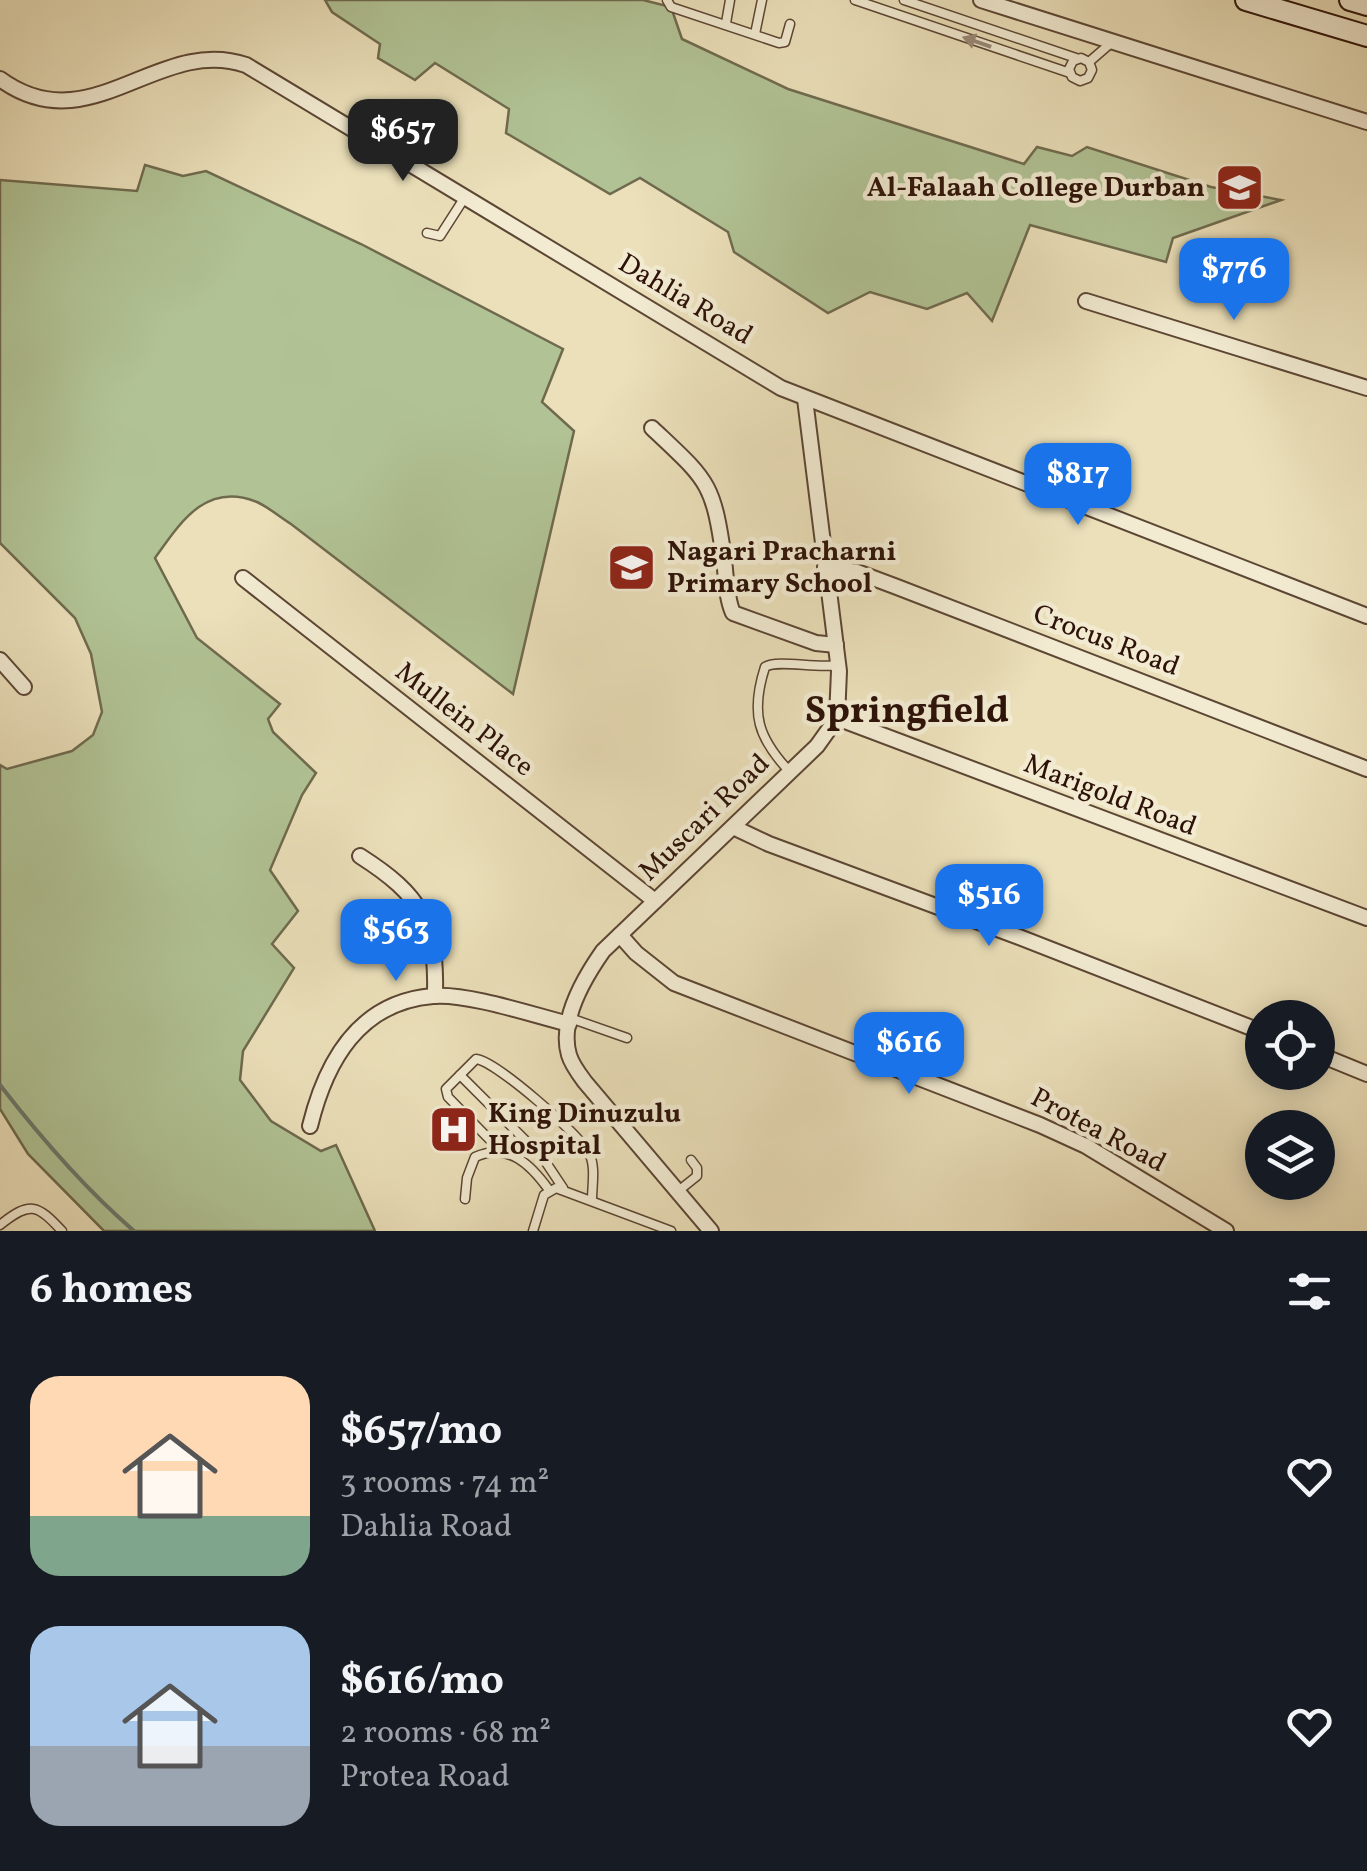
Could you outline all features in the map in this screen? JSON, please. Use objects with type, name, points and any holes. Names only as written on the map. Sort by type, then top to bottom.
[{"type":"main road","points":[[1246,0],[1367,36]]},
{"type":"main road","points":[[1278,0],[1337,26]]},
{"type":"main road","points":[[1350,0],[1367,5]]},
{"type":"street","points":[[980,0],[1367,122]]},
{"type":"street","name":"Dahlia Road","points":[[0,80],[40,98],[72,102],[112,92],[183,63],[230,59],[282,85],[769,381],[804,398],[1367,616]]},
{"type":"street","points":[[1086,302],[1367,388]]},
{"type":"street","points":[[804,398],[836,645],[837,718]]},
{"type":"street","points":[[652,428],[704,478],[711,490],[733,612],[816,642],[836,645]]},
{"type":"street","name":"Crocus Road","points":[[825,567],[898,586],[1367,769]]},
{"type":"street","name":"Mullein Place","points":[[242,578],[655,902]]},
{"type":"street","points":[[0,660],[24,687]]},
{"type":"street","name":"Muscari Road","points":[[570,1021],[592,967],[620,934],[817,746],[837,718]]},
{"type":"street","name":"Marigold Road","points":[[837,718],[1367,918]]},
{"type":"street","points":[[733,827],[1245,1025]]},
{"type":"street","points":[[360,856],[394,878],[419,907],[432,946],[434,996]]},
{"type":"street","name":"Protea Road","points":[[620,934],[636,953],[674,983],[1040,1124],[1086,1146],[1226,1231]]},
{"type":"street","points":[[310,1126],[333,1059],[369,1020],[387,1010],[434,996],[570,1021],[570,1059],[584,1082],[708,1230]]},
{"type":"street","points":[[1335,1061],[1367,1074]]},
{"type":"lane","points":[[667,0],[671,6],[784,44],[790,24]]},
{"type":"lane","points":[[726,23],[730,0]]},
{"type":"lane","points":[[755,34],[762,0]]},
{"type":"lane","points":[[855,0],[1070,73],[1076,80],[1084,80],[1092,70],[1089,62]]},
{"type":"lane","points":[[904,0],[1089,62]]},
{"type":"lane","points":[[1089,62],[1112,42]]},
{"type":"lane","points":[[1070,73],[1070,64],[1076,58]]},
{"type":"lane","points":[[427,233],[440,236],[465,196]]},
{"type":"lane","points":[[790,772],[763,740],[759,727],[764,668],[776,662],[819,668],[838,665]]},
{"type":"lane","points":[[570,1021],[627,1038]]},
{"type":"lane","points":[[532,1146],[494,1142],[480,1134],[446,1094],[446,1089],[476,1059],[487,1061],[510,1076],[590,1156],[592,1200]]},
{"type":"lane","points":[[460,1075],[532,1146],[564,1188],[670,1231]]},
{"type":"lane","points":[[465,1198],[470,1166],[475,1157],[488,1153],[525,1161],[549,1190]]},
{"type":"lane","points":[[677,1192],[697,1176],[691,1160]]},
{"type":"lane","points":[[549,1190],[564,1188]]},
{"type":"lane","points":[[533,1231],[549,1190]]},
{"type":"lane","points":[[0,1225],[23,1208],[34,1207],[62,1231]]},
{"type":"green space","points":[[325,0],[643,0],[671,7],[682,39],[788,89],[1024,164],[1037,147],[1072,156],[1087,147],[1211,187],[1281,200],[1173,238],[1166,262],[1030,225],[992,321],[967,293],[927,309],[870,292],[828,313],[734,252],[728,232],[640,178],[610,194],[506,133],[509,109],[435,63],[415,80],[378,58],[380,44],[332,12]]},
{"type":"green space","points":[[145,165],[183,176],[206,171],[361,244],[563,349],[542,402],[574,431],[513,694],[257,502],[239,497],[209,501],[185,519],[155,558],[197,638],[280,704],[268,719],[273,732],[316,773],[302,795],[270,870],[298,911],[272,944],[294,968],[243,1051],[240,1080],[271,1121],[321,1151],[336,1145],[375,1231],[104,1231],[28,1154],[0,1109],[0,765],[7,769],[72,751],[93,735],[102,712],[91,654],[75,618],[0,543],[0,180],[137,191]]},
{"type":"waterway","points":[[0,1085],[63,1161],[134,1231]]},
{"type":"place","name":"Al-Falaah College Durban","points":[[1240,188]]},
{"type":"place","name":"Nagari Pracharni Primary School","points":[[632,568]]},
{"type":"place","name":"King Dinuzulu Hospital","points":[[453,1130]]},
{"type":"district","name":"Springfield","points":[[907,712]]}]
